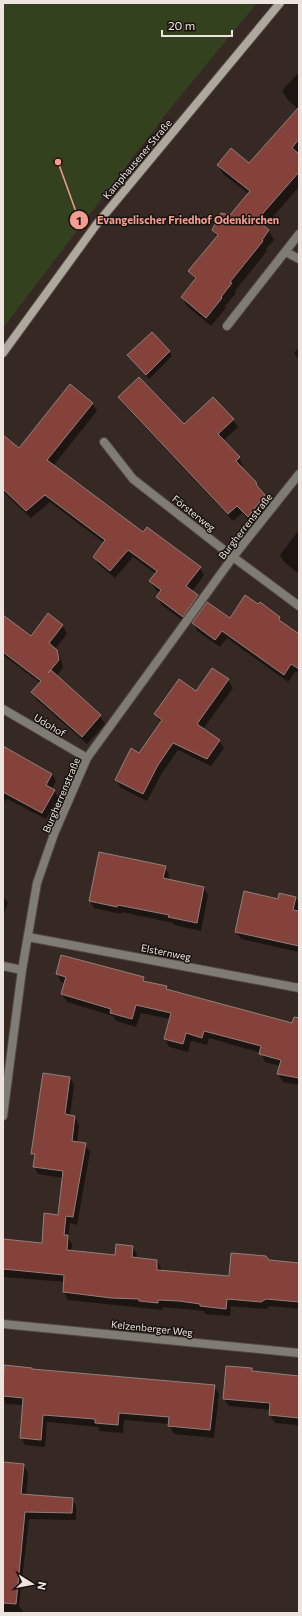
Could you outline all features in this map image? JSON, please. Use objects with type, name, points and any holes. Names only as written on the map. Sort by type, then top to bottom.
[{"type":"main road","name":"Kamphausener Straße","points":[[3,353],[96,225],[280,3]]},
{"type":"street","points":[[226,326],[299,234]]},
{"type":"street","points":[[286,252],[299,259]]},
{"type":"street","name":"Försterweg","points":[[104,442],[133,479],[299,606]]},
{"type":"street","name":"Burgherrenstraße","points":[[3,1116],[22,970],[37,883],[54,834],[87,758],[233,557],[299,474]]},
{"type":"street","name":"Udohof","points":[[3,709],[87,758]]},
{"type":"street","name":"Elsternweg","points":[[28,937],[299,988]]},
{"type":"street","points":[[3,966],[22,970]]},
{"type":"street","name":"Kelzenberger Weg","points":[[3,1324],[299,1353]]},
{"type":"green space","points":[[3,3],[257,3],[173,105],[3,328]]},
{"type":"building","points":[[299,107],[299,139],[292,148],[299,154],[299,172],[257,220],[269,230],[262,240],[263,241],[230,282],[232,283],[206,318],[181,297],[196,278],[188,271],[218,235],[212,230],[221,213],[230,215],[250,191],[217,165],[231,148],[249,163]]},
{"type":"building","points":[[152,332],[170,351],[146,375],[127,355]]},
{"type":"building","points":[[139,377],[184,424],[213,397],[234,419],[218,434],[240,457],[236,461],[256,482],[257,486],[265,495],[248,517],[237,506],[228,514],[118,397]]},
{"type":"building","points":[[70,384],[93,403],[47,460],[143,532],[147,527],[201,567],[186,586],[198,595],[183,617],[156,597],[161,590],[149,581],[157,571],[128,550],[110,571],[93,557],[105,540],[45,495],[26,511],[3,489],[3,435],[19,448]]},
{"type":"building","points":[[245,595],[258,604],[260,602],[280,617],[279,620],[299,634],[299,669],[291,664],[284,675],[222,631],[215,640],[192,623],[207,602],[230,618]]},
{"type":"building","points":[[48,613],[63,625],[49,643],[57,650],[59,660],[48,673],[51,670],[101,715],[82,737],[31,692],[41,681],[3,652],[3,615],[31,636]]},
{"type":"building","points":[[212,668],[229,679],[197,724],[220,740],[207,759],[173,743],[158,765],[143,794],[115,780],[131,748],[139,753],[162,720],[154,714],[179,679],[196,691]]},
{"type":"building","points":[[3,746],[52,774],[46,785],[55,790],[42,813],[3,792]]},
{"type":"building","points":[[99,852],[166,866],[163,878],[204,887],[197,923],[168,917],[169,915],[89,901]]},
{"type":"building","points":[[244,891],[278,899],[279,893],[296,897],[293,910],[299,911],[299,946],[235,932]]},
{"type":"building","points":[[61,955],[144,977],[143,981],[167,986],[166,989],[292,1023],[294,1017],[299,1018],[299,1078],[277,1074],[281,1060],[259,1054],[261,1046],[204,1031],[202,1038],[186,1033],[183,1044],[164,1039],[171,1013],[136,1005],[132,1019],[110,1013],[111,1009],[61,994],[66,977],[56,974]]},
{"type":"building","points":[[43,1073],[70,1077],[65,1114],[75,1116],[72,1141],[86,1143],[73,1217],[66,1216],[64,1235],[68,1235],[67,1250],[115,1255],[116,1244],[133,1246],[132,1257],[157,1260],[157,1270],[229,1276],[231,1253],[266,1256],[269,1260],[299,1263],[299,1302],[266,1299],[261,1302],[227,1299],[226,1309],[200,1306],[200,1304],[179,1301],[158,1300],[158,1303],[139,1301],[139,1299],[111,1298],[63,1292],[64,1275],[3,1269],[3,1239],[42,1243],[44,1213],[58,1215],[63,1171],[33,1167],[35,1154],[31,1154]]},
{"type":"building","points":[[4,1365],[32,1369],[215,1385],[210,1430],[168,1426],[169,1417],[119,1413],[118,1425],[95,1423],[95,1419],[43,1415],[41,1440],[20,1438],[23,1398],[3,1396]]},
{"type":"building","points":[[226,1366],[252,1368],[252,1371],[299,1376],[299,1418],[269,1415],[270,1403],[223,1399]]},
{"type":"building","points":[[3,1462],[24,1464],[21,1494],[73,1498],[72,1513],[25,1512],[16,1604],[3,1603]]},
{"type":"place","name":"Evangelischer Friedhof Odenkirchen","points":[[58,162]]}]
